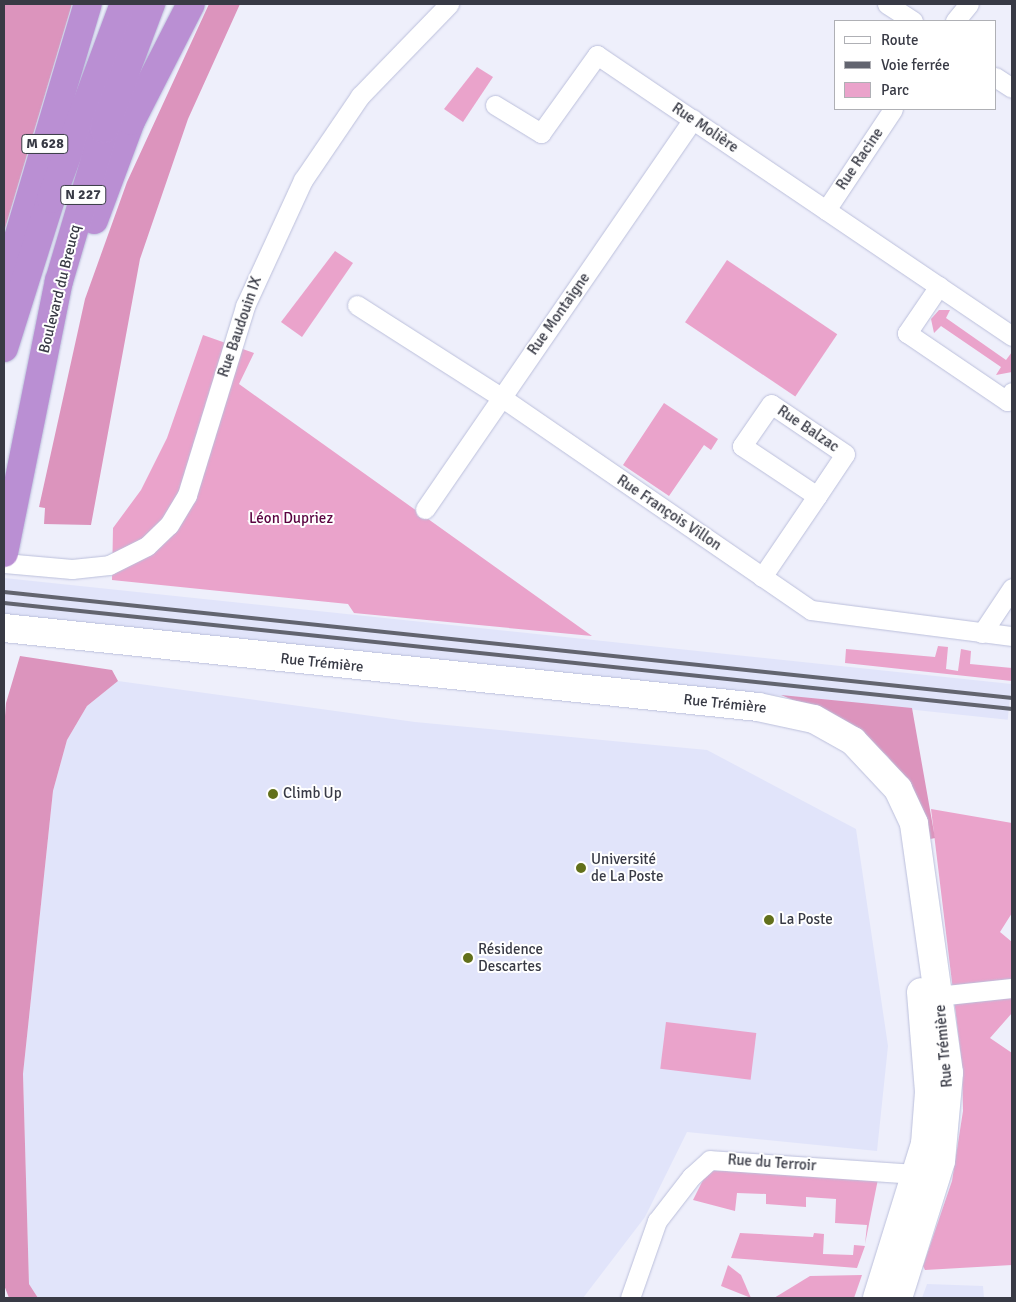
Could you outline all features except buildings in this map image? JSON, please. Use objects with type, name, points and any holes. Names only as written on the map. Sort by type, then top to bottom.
[{"type":"highway","name":"M 628","points":[[4,285],[88,4]]},
{"type":"highway","name":"N 227","points":[[4,348],[51,199],[124,4]]},
{"type":"highway","name":"Boulevard du Breucq","points":[[4,553],[38,382],[79,210],[151,4]]},
{"type":"highway","points":[[38,382],[131,121],[191,4]]},
{"type":"main road","name":"Rue Trémière","points":[[4,628],[758,707],[814,719],[870,755],[908,805],[922,856],[930,997],[928,1175],[898,1298]]},
{"type":"main road","name":"Rue Trémière","points":[[4,637],[195,667],[770,727],[812,738],[834,748],[871,780],[896,827],[930,997]]},
{"type":"main road","name":"Rue Trémière","points":[[877,1298],[928,1175]]},
{"type":"street","name":"Rue Baudouin IX","points":[[4,563],[72,569],[109,565],[147,546],[169,525],[187,495],[245,306],[303,180],[360,96],[449,4]]},
{"type":"street","points":[[887,4],[911,20]]},
{"type":"street","points":[[956,20],[969,4]]},
{"type":"street","name":"Rue Molière","points":[[495,105],[541,133],[597,55],[1012,336]]},
{"type":"street","points":[[996,77],[1012,88]]},
{"type":"street","name":"Rue Racine","points":[[826,210],[893,110]]},
{"type":"street","name":"Rue Montaigne","points":[[425,509],[693,119]]},
{"type":"street","points":[[939,286],[908,333],[1007,400],[1012,392]]},
{"type":"street","name":"Rue François Villon","points":[[357,305],[501,398],[762,577],[820,613],[1012,636]]},
{"type":"street","name":"Rue Balzac","points":[[762,577],[845,454],[770,404],[742,446],[816,496]]},
{"type":"street","points":[[982,633],[1012,588]]},
{"type":"street","points":[[930,997],[1012,988]]},
{"type":"street","name":"Rue du Terroir","points":[[630,1298],[657,1221],[691,1177],[710,1160],[928,1175]]},
{"type":"shaded area","points":[[4,4],[72,4],[4,232]]},
{"type":"shaded area","points":[[209,4],[240,4],[188,119],[140,259],[91,525],[44,524],[45,508],[39,507],[85,299],[127,182]]},
{"type":"shaded area","points":[[4,578],[1011,684],[1008,720],[4,614]]},
{"type":"shaded area","points":[[20,656],[112,670],[118,681],[87,706],[67,740],[53,791],[23,1074],[29,1284],[38,1298],[9,1298],[4,1285],[4,729],[6,703]]},
{"type":"shaded area","points":[[118,681],[415,722],[707,750],[856,829],[888,1046],[877,1151],[687,1132],[645,1217],[583,1298],[38,1298],[29,1284],[23,1074],[53,791],[67,740],[87,706]]},
{"type":"shaded area","points":[[781,695],[912,708],[935,838],[926,840],[907,786],[888,757],[854,726]]},
{"type":"shaded area","points":[[927,1284],[983,1286],[984,1298],[922,1298]]},
{"type":"green space","points":[[477,67],[493,77],[463,122],[444,109]]},
{"type":"green space","points":[[335,251],[353,263],[302,337],[281,322]]},
{"type":"green space","points":[[727,260],[837,334],[795,397],[685,322]]},
{"type":"green space","points":[[939,310],[950,310],[946,318],[1006,360],[1012,352],[1012,372],[996,375],[1001,367],[941,326],[934,333],[931,319]]},
{"type":"green space","name":"Léon Dupriez","points":[[203,335],[254,353],[239,384],[592,636],[354,613],[348,604],[112,580],[113,528],[141,490],[167,438]]},
{"type":"green space","points":[[664,403],[718,439],[711,450],[704,445],[669,496],[623,465]]},
{"type":"green space","points":[[938,646],[948,647],[946,669],[958,671],[961,649],[971,651],[970,664],[1012,668],[1012,681],[845,663],[846,649],[935,657]]},
{"type":"green space","points":[[931,809],[1012,823],[1012,913],[1000,932],[1012,942],[1012,1013],[990,1038],[1012,1053],[1012,1265],[925,1270],[923,1266],[952,1181],[963,1111],[962,1065]]},
{"type":"green space","points":[[666,1022],[756,1033],[751,1080],[660,1069]]},
{"type":"green space","points":[[708,1170],[878,1179],[865,1244],[867,1225],[835,1223],[836,1199],[806,1197],[806,1207],[766,1204],[766,1194],[737,1193],[735,1211],[693,1200]]},
{"type":"green space","points":[[740,1233],[813,1237],[814,1233],[824,1234],[823,1254],[853,1255],[854,1245],[865,1246],[857,1268],[731,1258]]},
{"type":"green space","points":[[728,1265],[741,1275],[751,1298],[721,1286]]},
{"type":"green space","points":[[862,1275],[854,1298],[774,1298],[810,1276]]},
{"type":"railway","points":[[4,592],[1012,698]]},
{"type":"railway","points":[[4,603],[1012,709]]},
{"type":"place","name":"Climb Up","points":[[273,794]]},
{"type":"place","name":"Université de La Poste","points":[[581,868]]},
{"type":"place","name":"La Poste","points":[[769,920]]},
{"type":"place","name":"Résidence Descartes","points":[[468,958]]}]
